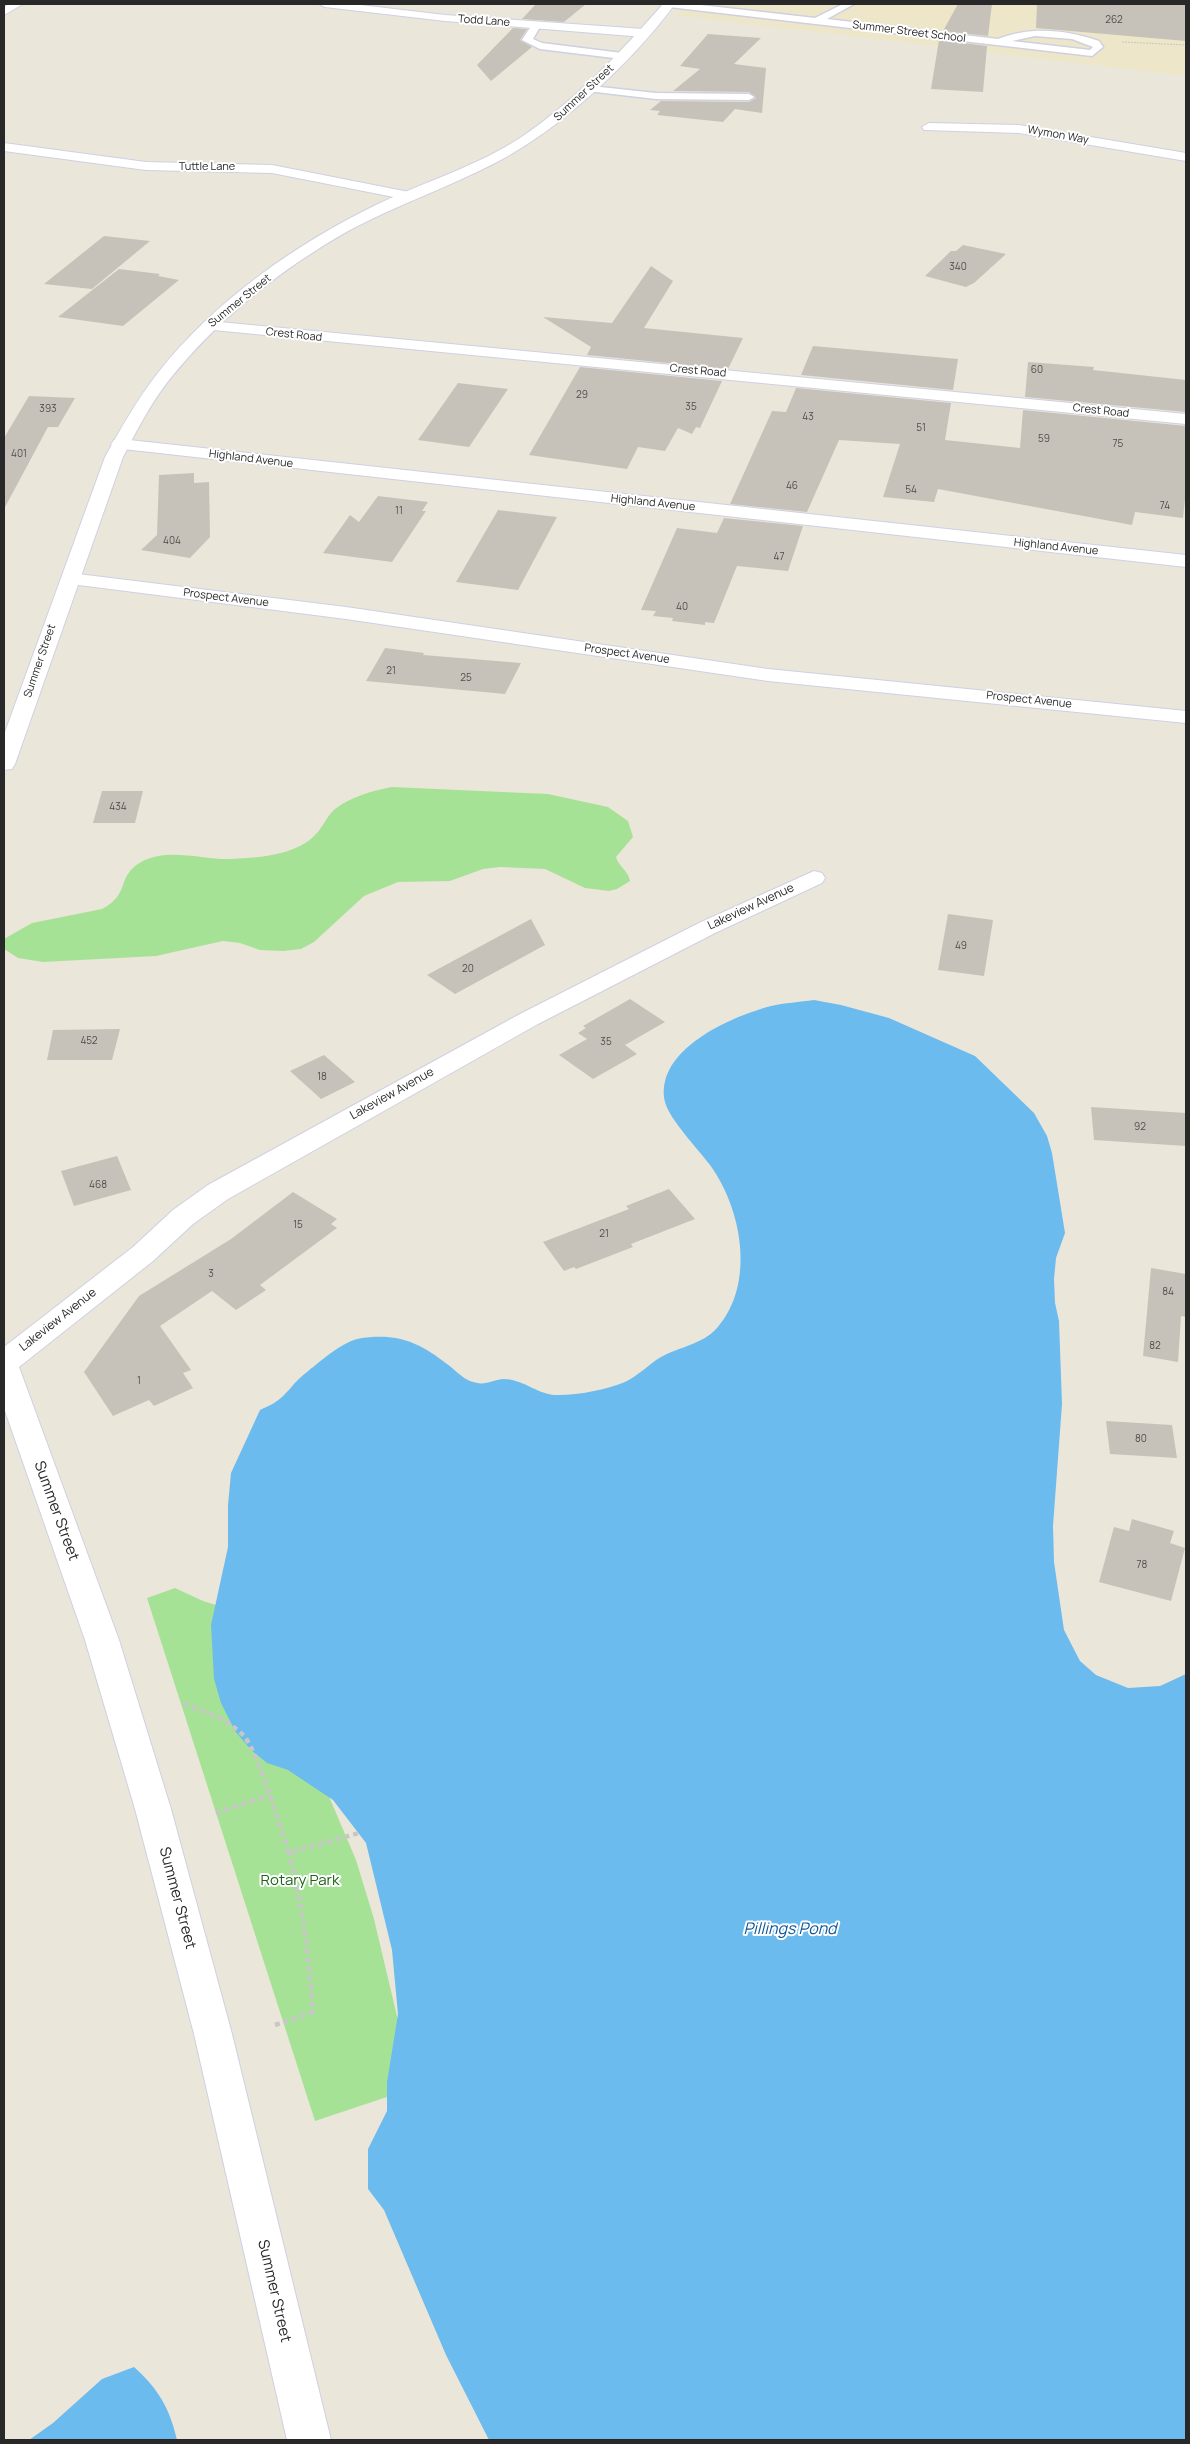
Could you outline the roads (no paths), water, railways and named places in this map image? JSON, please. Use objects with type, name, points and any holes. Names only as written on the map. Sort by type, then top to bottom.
[{"type":"street","points":[[4,12],[17,4]]},
{"type":"street","name":"Todd Lane","points":[[325,4],[445,18],[644,33]]},
{"type":"street","name":"Summer Street","points":[[4,764],[120,444],[140,408],[163,374],[209,326],[304,251],[409,196],[522,143],[550,124],[591,88],[669,4]]},
{"type":"street","name":"Wymon Way","points":[[929,127],[1010,128],[1186,156]]},
{"type":"street","name":"Tuttle Lane","points":[[4,147],[146,166],[272,168],[409,196]]},
{"type":"street","name":"Crest Road","points":[[209,326],[710,372],[1186,419]]},
{"type":"street","name":"Highland Avenue","points":[[120,444],[1186,561]]},
{"type":"street","name":"Prospect Avenue","points":[[70,579],[346,613],[768,675],[1186,717]]},
{"type":"street","name":"Lakeview Avenue","points":[[4,1363],[143,1254],[182,1217],[218,1192],[529,1019],[716,924],[814,878]]},
{"type":"street","name":"Summer Street","points":[[4,1367],[102,1640],[150,1799],[213,2034],[309,2440]]},
{"type":"lane","name":"Summer Street School","points":[[669,4],[1092,53],[1098,47],[1096,43],[1086,39],[1028,32],[1000,42]]},
{"type":"lane","name":"Summer Street School","points":[[817,20],[850,4]]},
{"type":"lane","points":[[536,25],[527,40],[540,46],[622,56]]},
{"type":"lane","points":[[591,88],[656,96],[748,97]]},
{"type":"water","name":"Pillings Pond","points":[[814,1000],[889,1018],[975,1056],[1034,1113],[1047,1136],[1052,1153],[1065,1233],[1056,1258],[1054,1279],[1055,1303],[1059,1321],[1062,1404],[1053,1526],[1054,1562],[1064,1630],[1080,1661],[1096,1675],[1128,1688],[1160,1686],[1186,1674],[1186,2440],[489,2440],[446,2355],[384,2210],[368,2189],[368,2149],[387,2111],[387,2082],[398,2014],[392,1950],[366,1843],[333,1800],[288,1770],[267,1763],[251,1750],[235,1731],[221,1703],[214,1679],[211,1625],[228,1547],[228,1505],[231,1473],[260,1410],[280,1399],[301,1377],[330,1354],[347,1343],[362,1338],[397,1338],[427,1350],[464,1378],[475,1383],[503,1379],[523,1384],[547,1394],[571,1395],[599,1390],[625,1382],[661,1357],[698,1342],[717,1328],[729,1310],[737,1290],[740,1269],[740,1246],[737,1224],[721,1183],[710,1165],[672,1117],[665,1102],[665,1083],[671,1067],[683,1052],[717,1027],[754,1011],[771,1006]]},
{"type":"water","points":[[134,2367],[150,2383],[162,2400],[171,2418],[177,2440],[29,2440],[53,2423],[102,2379]]},
{"type":"park label","name":"Rotary Park","points":[[300,1881]]}]
